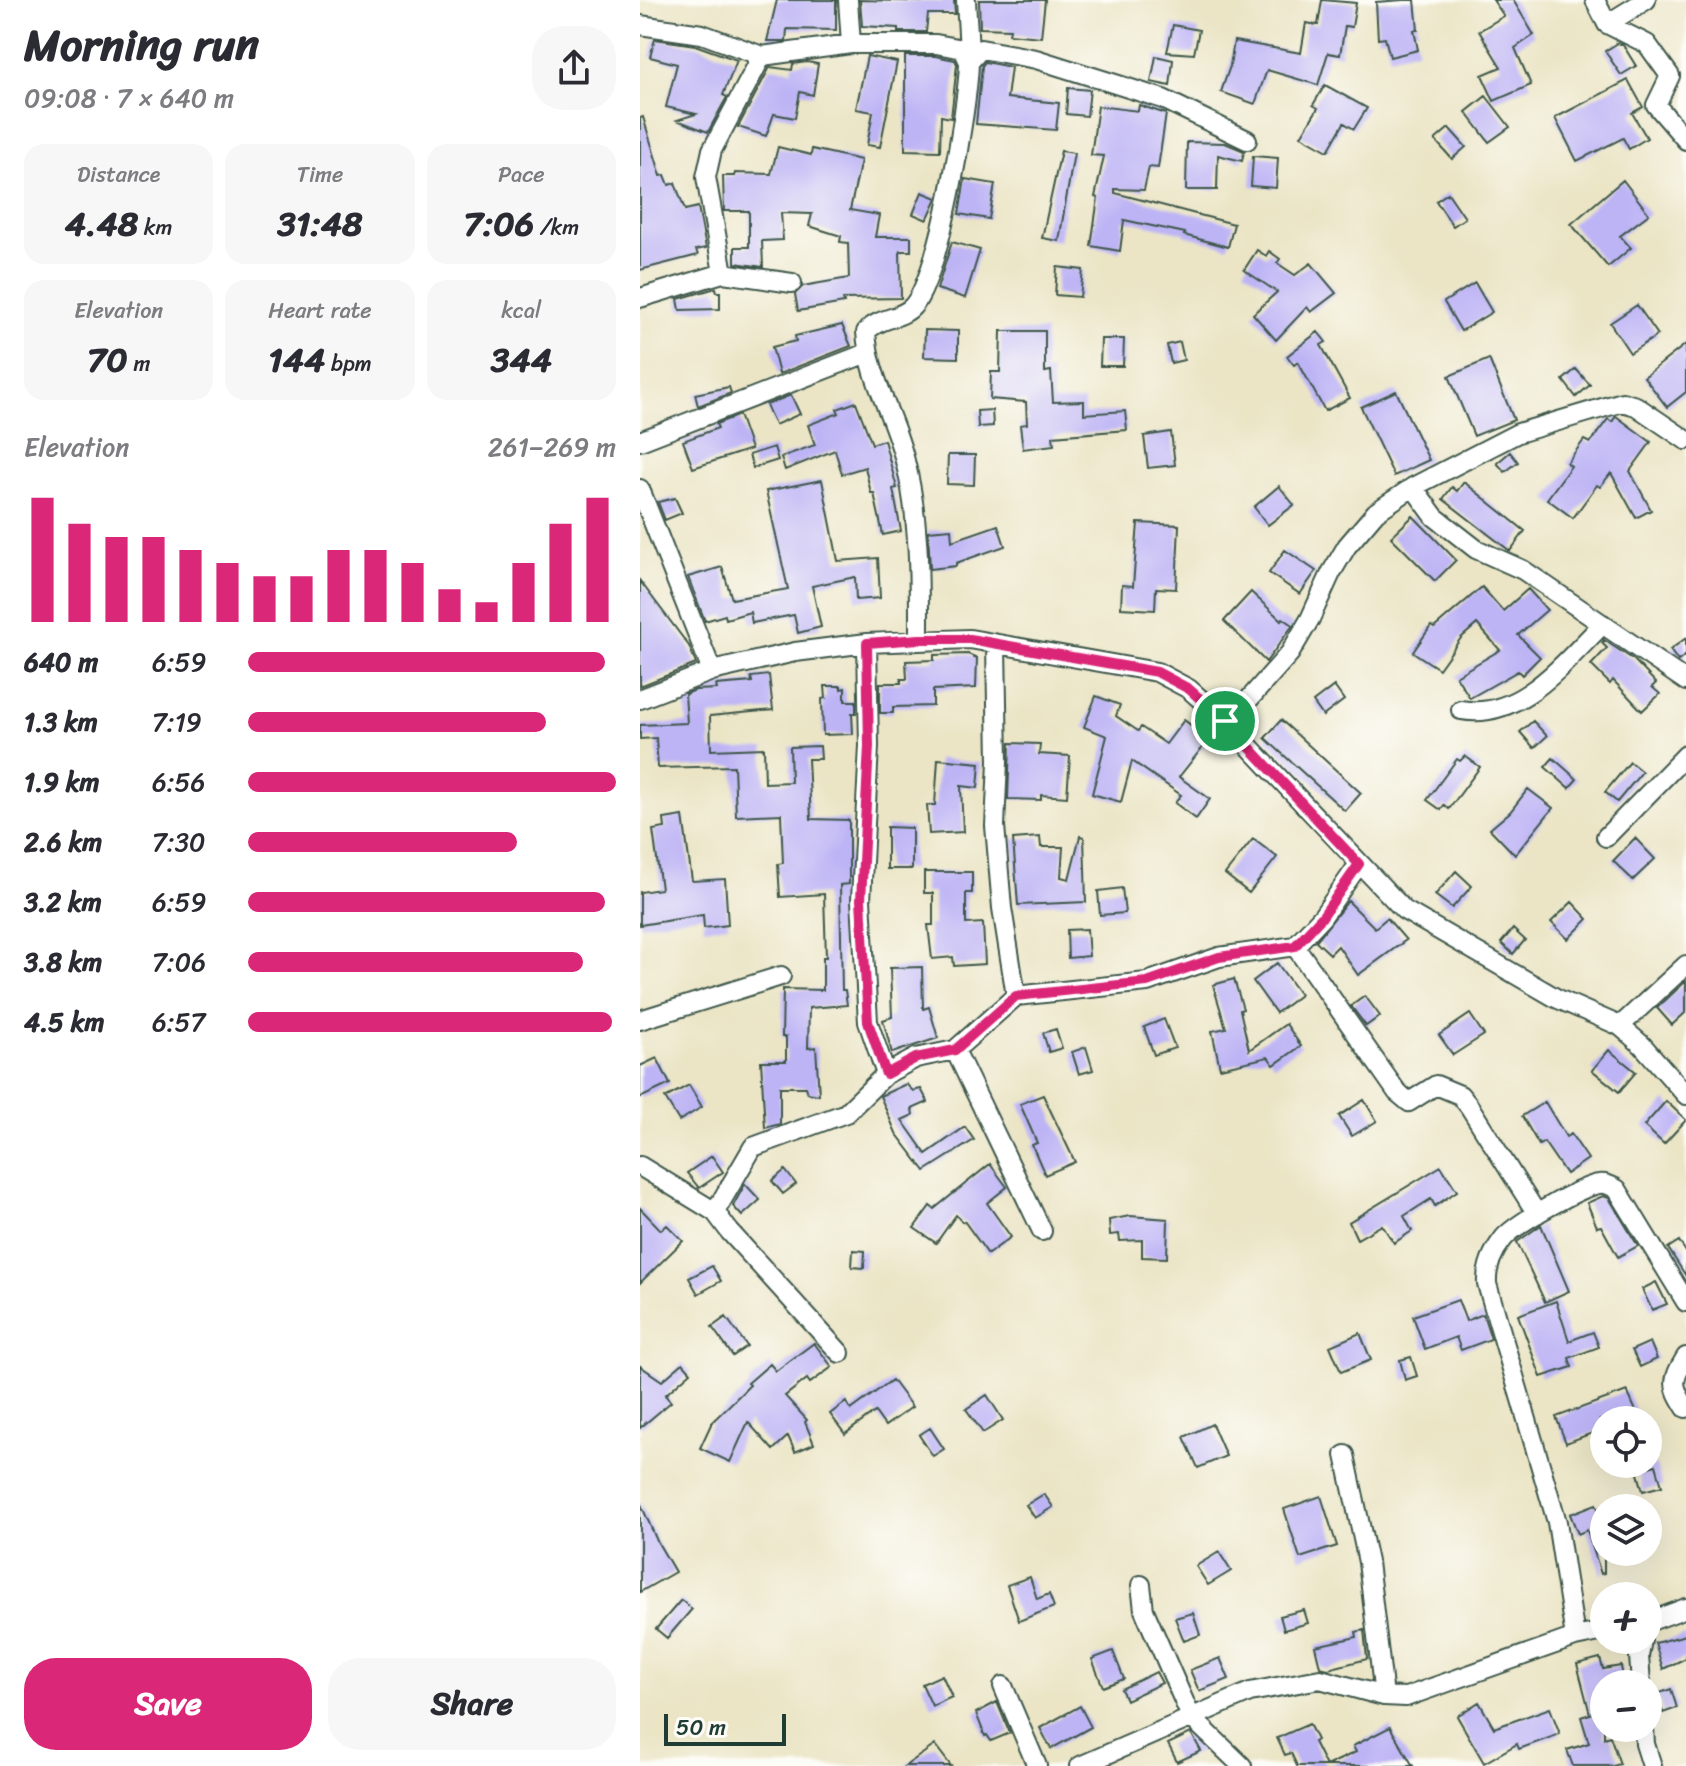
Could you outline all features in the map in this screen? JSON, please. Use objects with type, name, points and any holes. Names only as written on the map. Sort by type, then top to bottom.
[{"type":"street","points":[[848,0],[851,44]]},
{"type":"street","points":[[919,639],[919,555],[905,461],[867,353],[866,332],[873,323],[911,309],[933,264],[958,152],[969,62],[966,0]]},
{"type":"street","points":[[1595,0],[1607,24],[1647,44],[1670,76],[1656,105],[1686,140]]},
{"type":"street","points":[[1607,24],[1646,0]]},
{"type":"street","points":[[640,25],[702,34],[762,56],[851,44],[936,44],[963,49],[969,62]]},
{"type":"street","points":[[969,62],[981,49],[1036,59],[1163,99],[1247,140]]},
{"type":"street","points":[[723,273],[706,177],[712,150],[762,56]]},
{"type":"street","points":[[640,298],[723,273],[792,283]]},
{"type":"street","points":[[640,441],[867,353]]},
{"type":"street","points":[[1225,721],[1236,714],[1290,653],[1347,546],[1376,512],[1413,487],[1518,433],[1622,402],[1636,406],[1686,440]]},
{"type":"street","points":[[1413,487],[1435,517],[1476,549],[1523,570],[1686,681]]},
{"type":"street","points":[[640,489],[712,671]]},
{"type":"street","points":[[1461,710],[1478,713],[1531,694],[1603,624]]},
{"type":"street","points":[[640,699],[712,671],[795,652],[919,639],[970,639],[1157,672],[1189,689],[1225,721],[1404,910],[1556,998],[1620,1026],[1642,1045],[1686,1095]]},
{"type":"street","points":[[867,643],[869,746],[861,900],[868,1022],[886,1074]]},
{"type":"street","points":[[996,645],[998,762],[995,826],[1002,908],[1016,996]]},
{"type":"street","points":[[1606,837],[1686,755]]},
{"type":"street","points":[[715,1212],[753,1147],[846,1113],[886,1074],[916,1058],[955,1050],[1016,996],[1147,982],[1219,957],[1295,946],[1322,917],[1359,864]]},
{"type":"street","points":[[1295,946],[1397,1092],[1409,1102],[1436,1085],[1460,1095],[1537,1214]]},
{"type":"street","points":[[1620,1026],[1686,965]]},
{"type":"street","points":[[640,1020],[781,976]]},
{"type":"street","points":[[955,1050],[1042,1231]]},
{"type":"street","points":[[640,1166],[715,1212],[840,1353]]},
{"type":"street","points":[[1575,1637],[1557,1522],[1487,1284],[1486,1269],[1504,1237],[1537,1214],[1587,1187],[1608,1184],[1617,1189],[1686,1302]]},
{"type":"street","points":[[1686,1357],[1674,1376],[1675,1391],[1686,1408]]},
{"type":"street","points":[[1345,1455],[1368,1562],[1384,1696]]},
{"type":"street","points":[[1141,1585],[1144,1610],[1191,1717],[1242,1766]]},
{"type":"street","points":[[1662,1617],[1686,1608]]},
{"type":"street","points":[[1080,1766],[1250,1692],[1320,1679],[1384,1696],[1406,1697],[1590,1634]]},
{"type":"street","points":[[1003,1686],[1037,1766]]},
{"type":"street","points":[[1645,1742],[1652,1766]]},
{"type":"building","points":[[777,0],[836,0],[836,30],[787,29],[786,41],[767,41]]},
{"type":"building","points":[[860,0],[954,0],[955,14],[928,14],[926,32],[898,32],[898,28],[862,26]]},
{"type":"building","points":[[979,0],[1045,0],[1041,37],[1009,34],[1010,29],[980,28]]},
{"type":"building","points":[[1322,0],[1356,3],[1352,27],[1345,26],[1340,55],[1328,53],[1318,85],[1267,70],[1255,104],[1221,92],[1234,41],[1301,53],[1306,23],[1318,25]]},
{"type":"building","points":[[1415,0],[1418,30],[1414,30],[1418,50],[1390,57],[1385,38],[1378,39],[1376,2]]},
{"type":"building","points":[[1493,0],[1513,0],[1534,35],[1515,48],[1531,85],[1494,101],[1482,75],[1501,67],[1479,31],[1504,16]]},
{"type":"building","points":[[1173,25],[1199,30],[1194,54],[1167,52]]},
{"type":"building","points":[[655,39],[695,45],[737,60],[723,95],[727,97],[708,132],[677,120],[696,114],[666,107],[677,64],[650,57]]},
{"type":"building","points":[[1618,43],[1623,45],[1636,66],[1621,75],[1605,51]]},
{"type":"building","points":[[867,56],[897,62],[880,147],[867,145],[873,112],[856,109]]},
{"type":"building","points":[[905,56],[935,56],[955,60],[957,64],[951,118],[941,116],[940,151],[905,150]]},
{"type":"building","points":[[1156,56],[1173,60],[1170,86],[1151,82]]},
{"type":"building","points":[[985,62],[1011,67],[1007,98],[1059,103],[1056,130],[976,124]]},
{"type":"building","points":[[793,64],[818,64],[813,95],[800,92],[795,118],[774,114],[766,136],[738,127],[770,67],[792,70]]},
{"type":"building","points":[[1628,80],[1643,107],[1632,113],[1647,138],[1629,149],[1623,138],[1577,161],[1555,118]]},
{"type":"building","points":[[1325,85],[1367,108],[1354,129],[1344,123],[1328,151],[1301,136],[1318,108],[1313,105]]},
{"type":"building","points":[[1068,88],[1090,90],[1087,116],[1066,114]]},
{"type":"building","points":[[1486,96],[1510,127],[1489,142],[1466,112]]},
{"type":"building","points":[[1139,105],[1166,114],[1158,168],[1149,167],[1144,190],[1115,189],[1115,193],[1234,224],[1228,247],[1185,233],[1124,220],[1120,251],[1091,246],[1098,198],[1095,197],[1104,156],[1091,155],[1098,106],[1138,111]]},
{"type":"building","points":[[643,117],[661,176],[665,175],[669,185],[675,183],[685,210],[698,207],[706,248],[696,250],[698,255],[640,270],[640,118]]},
{"type":"building","points":[[1449,128],[1466,147],[1452,159],[1435,140]]},
{"type":"building","points":[[1187,142],[1225,143],[1244,151],[1242,161],[1218,155],[1217,190],[1186,190]]},
{"type":"building","points":[[778,147],[811,155],[812,149],[861,160],[850,210],[879,215],[875,237],[911,237],[911,251],[900,251],[901,298],[843,299],[844,303],[798,311],[795,294],[803,286],[849,278],[848,243],[840,242],[841,236],[809,226],[812,214],[781,213],[783,240],[762,241],[763,267],[735,263],[735,247],[749,247],[749,211],[724,211],[723,176],[734,176],[735,173],[771,174]]},
{"type":"building","points":[[1061,151],[1074,153],[1059,241],[1042,238]]},
{"type":"building","points":[[1253,156],[1278,158],[1276,188],[1251,186]]},
{"type":"building","points":[[965,179],[995,184],[989,219],[959,214]]},
{"type":"building","points":[[1623,180],[1649,214],[1620,236],[1631,248],[1608,267],[1571,224]]},
{"type":"building","points":[[922,192],[937,198],[927,220],[913,214]]},
{"type":"building","points":[[1448,193],[1465,218],[1453,226],[1436,201]]},
{"type":"building","points":[[952,242],[980,250],[965,298],[937,289]]},
{"type":"building","points":[[1257,250],[1266,256],[1269,251],[1280,259],[1277,263],[1295,275],[1311,263],[1336,293],[1311,312],[1307,307],[1276,340],[1253,314],[1277,292],[1244,270]]},
{"type":"building","points":[[1057,267],[1083,270],[1080,297],[1055,295]]},
{"type":"building","points":[[1475,283],[1492,312],[1461,331],[1444,302]]},
{"type":"building","points":[[716,288],[720,292],[720,309],[680,310],[678,299]]},
{"type":"building","points":[[1637,305],[1658,335],[1630,353],[1610,323]]},
{"type":"building","points":[[842,325],[851,346],[779,374],[772,347],[796,341],[795,336]]},
{"type":"building","points":[[925,330],[958,331],[958,358],[924,357]]},
{"type":"building","points":[[1001,331],[1045,331],[1045,372],[1051,371],[1053,402],[1084,401],[1084,414],[1125,411],[1127,430],[1053,436],[1054,445],[1023,449],[1020,425],[1027,424],[1026,402],[990,399],[991,372],[1000,372]]},
{"type":"building","points":[[1318,332],[1326,342],[1321,345],[1350,398],[1325,411],[1298,362],[1294,365],[1287,356]]},
{"type":"building","points":[[1101,339],[1124,339],[1123,366],[1100,366]]},
{"type":"building","points":[[1180,342],[1184,360],[1171,363],[1167,345]]},
{"type":"building","points":[[1686,344],[1686,392],[1667,407],[1644,377]]},
{"type":"building","points":[[1489,359],[1514,420],[1474,436],[1449,376]]},
{"type":"building","points":[[1576,369],[1590,385],[1576,397],[1563,380]]},
{"type":"building","points":[[729,387],[731,393],[698,406],[695,394]]},
{"type":"building","points":[[1396,391],[1429,460],[1394,476],[1361,407]]},
{"type":"building","points":[[791,395],[800,414],[775,425],[766,405]]},
{"type":"building","points":[[856,402],[872,444],[884,440],[897,488],[893,489],[901,531],[883,535],[865,467],[842,474],[835,450],[785,470],[781,457],[815,445],[808,425],[839,413],[837,409]]},
{"type":"building","points":[[992,410],[993,426],[978,427],[977,411]]},
{"type":"building","points":[[739,415],[751,449],[693,468],[683,441],[718,428],[716,424]]},
{"type":"building","points":[[1616,416],[1651,442],[1630,471],[1651,510],[1636,518],[1611,473],[1600,487],[1597,485],[1573,518],[1547,499],[1571,466],[1567,463],[1584,440],[1590,443],[1608,419],[1612,422]]},
{"type":"building","points":[[1171,432],[1175,465],[1148,468],[1144,436]]},
{"type":"building","points":[[774,447],[778,460],[753,468],[749,455]]},
{"type":"building","points":[[1510,452],[1518,462],[1505,472],[1497,463]]},
{"type":"building","points":[[948,455],[975,455],[974,485],[947,484]]},
{"type":"building","points":[[822,480],[838,561],[878,558],[880,598],[856,600],[855,577],[812,586],[821,627],[798,633],[794,615],[752,623],[750,612],[705,621],[688,577],[722,567],[732,599],[788,589],[766,491]]},
{"type":"building","points":[[1464,482],[1525,531],[1510,551],[1443,499],[1452,487],[1457,491]]},
{"type":"building","points":[[1279,486],[1294,505],[1268,525],[1254,507]]},
{"type":"building","points":[[675,498],[682,513],[665,520],[658,502]]},
{"type":"building","points":[[1413,516],[1456,560],[1435,581],[1391,537]]},
{"type":"building","points":[[1138,523],[1179,525],[1176,589],[1156,588],[1155,610],[1121,608],[1122,585],[1133,586]]},
{"type":"building","points":[[998,525],[1005,546],[956,563],[956,566],[930,569],[928,531],[951,529],[952,541]]},
{"type":"building","points":[[1285,550],[1316,571],[1300,594],[1269,573]]},
{"type":"building","points":[[640,581],[689,646],[696,664],[640,686]]},
{"type":"building","points":[[1482,587],[1503,611],[1528,589],[1547,610],[1518,635],[1540,657],[1522,675],[1518,671],[1470,698],[1456,676],[1500,650],[1477,624],[1461,638],[1439,669],[1413,652],[1431,626],[1434,628]]},
{"type":"building","points":[[1251,592],[1281,620],[1283,618],[1293,625],[1266,662],[1224,621]]},
{"type":"building","points":[[1686,638],[1686,655],[1678,661],[1670,650]]},
{"type":"building","points":[[1604,640],[1634,660],[1656,683],[1652,687],[1660,694],[1642,711],[1613,680],[1610,684],[1591,665],[1607,648],[1602,643]]},
{"type":"building","points":[[968,654],[977,658],[976,688],[933,690],[933,706],[893,707],[893,713],[880,713],[880,683],[901,683],[901,679],[907,679],[906,661],[934,660],[934,655]]},
{"type":"building","points":[[769,675],[773,710],[710,716],[711,750],[764,748],[765,783],[791,782],[790,747],[820,746],[821,759],[808,759],[811,819],[849,820],[849,884],[840,885],[842,990],[845,990],[847,1005],[809,1008],[808,1048],[816,1047],[819,1095],[808,1093],[806,1087],[780,1087],[780,1124],[765,1128],[761,1061],[786,1061],[786,1037],[782,1037],[783,989],[823,990],[823,957],[826,957],[824,894],[780,897],[778,864],[783,863],[781,814],[736,816],[734,766],[658,768],[656,738],[640,739],[640,725],[687,723],[685,694],[717,689],[716,685],[752,682],[751,677]]},
{"type":"building","points":[[825,686],[841,686],[841,689],[845,688],[845,701],[856,701],[856,713],[852,713],[853,734],[823,735],[822,699],[826,698]]},
{"type":"building","points":[[1334,686],[1344,700],[1323,716],[1313,702]]},
{"type":"building","points":[[1096,696],[1120,705],[1116,716],[1138,731],[1141,727],[1166,744],[1184,720],[1209,739],[1179,777],[1210,799],[1196,819],[1175,803],[1181,795],[1132,761],[1121,802],[1092,794],[1107,736],[1084,727]]},
{"type":"building","points":[[1281,720],[1361,793],[1345,811],[1265,738]]},
{"type":"building","points":[[1533,721],[1547,736],[1534,748],[1520,732]]},
{"type":"building","points":[[1010,743],[1040,744],[1039,754],[1070,756],[1067,797],[1041,795],[1041,800],[1008,799]]},
{"type":"building","points":[[1465,756],[1480,767],[1449,809],[1444,805],[1441,810],[1427,800],[1457,759],[1460,761]]},
{"type":"building","points":[[1553,758],[1577,779],[1569,788],[1545,767]]},
{"type":"building","points":[[938,759],[980,763],[978,788],[961,786],[963,832],[929,834],[927,805],[935,805]]},
{"type":"building","points":[[1630,762],[1642,772],[1617,802],[1605,792]]},
{"type":"building","points":[[1528,789],[1553,808],[1515,855],[1490,829],[1510,812]]},
{"type":"building","points":[[683,816],[692,881],[725,879],[728,925],[704,928],[703,915],[640,925],[640,892],[661,889],[653,830],[665,828],[664,819]]},
{"type":"building","points":[[887,827],[912,828],[912,869],[887,869]]},
{"type":"building","points":[[1080,836],[1084,837],[1086,902],[1018,905],[1013,839],[1040,837],[1041,847],[1063,847],[1061,877],[1069,879]]},
{"type":"building","points":[[1635,838],[1655,859],[1633,880],[1613,861]]},
{"type":"building","points":[[1253,839],[1277,857],[1249,893],[1225,874]]},
{"type":"building","points":[[1456,871],[1472,886],[1452,908],[1435,895]]},
{"type":"building","points":[[924,872],[972,872],[972,893],[966,893],[966,924],[983,923],[985,964],[954,966],[953,957],[932,959],[928,925],[933,925],[933,893],[924,893]]},
{"type":"building","points":[[1122,888],[1125,913],[1100,915],[1098,891]]},
{"type":"building","points":[[1348,901],[1375,928],[1387,918],[1406,940],[1358,975],[1338,946],[1330,954],[1316,941]]},
{"type":"building","points":[[1572,902],[1588,919],[1568,939],[1551,922]]},
{"type":"building","points":[[1087,929],[1089,956],[1068,958],[1067,930]]},
{"type":"building","points":[[1513,929],[1525,940],[1513,954],[1501,943]]},
{"type":"building","points":[[1277,963],[1300,995],[1276,1013],[1253,981]]},
{"type":"building","points":[[922,967],[923,1009],[929,1007],[938,1038],[892,1053],[883,1020],[892,1017],[890,968]]},
{"type":"building","points":[[1234,979],[1243,1009],[1240,1010],[1249,1050],[1286,1024],[1301,1046],[1274,1065],[1268,1057],[1220,1068],[1212,1031],[1226,1028],[1213,985]]},
{"type":"building","points":[[1686,981],[1686,1012],[1672,1025],[1657,1008]]},
{"type":"building","points":[[1365,996],[1380,1016],[1366,1026],[1351,1006]]},
{"type":"building","points":[[1470,1014],[1484,1035],[1453,1055],[1439,1035]]},
{"type":"building","points":[[1164,1019],[1175,1048],[1154,1055],[1144,1027]]},
{"type":"building","points":[[1056,1029],[1062,1048],[1049,1052],[1043,1033]]},
{"type":"building","points":[[1086,1047],[1093,1070],[1079,1074],[1072,1052]]},
{"type":"building","points":[[1609,1050],[1636,1072],[1619,1092],[1592,1070]]},
{"type":"building","points":[[657,1058],[670,1084],[640,1098],[640,1066]]},
{"type":"building","points":[[906,1084],[913,1091],[921,1089],[928,1102],[912,1109],[913,1115],[902,1120],[926,1154],[965,1127],[974,1140],[925,1171],[896,1133],[880,1096]]},
{"type":"building","points":[[689,1085],[702,1107],[679,1121],[665,1098]]},
{"type":"building","points":[[1043,1095],[1075,1162],[1045,1175],[1032,1145],[1037,1143],[1020,1104]]},
{"type":"building","points":[[1364,1100],[1377,1121],[1352,1136],[1339,1116]]},
{"type":"building","points":[[1666,1101],[1686,1120],[1664,1144],[1644,1126]]},
{"type":"building","points":[[1545,1102],[1566,1137],[1571,1134],[1588,1159],[1566,1174],[1544,1142],[1539,1145],[1522,1116]]},
{"type":"building","points":[[712,1156],[723,1172],[699,1188],[687,1173]]},
{"type":"building","points":[[990,1164],[1007,1187],[987,1203],[1011,1237],[988,1254],[956,1215],[936,1243],[914,1228],[930,1206],[934,1209]]},
{"type":"building","points":[[1441,1166],[1457,1191],[1435,1206],[1431,1199],[1404,1216],[1412,1231],[1394,1243],[1382,1225],[1357,1239],[1349,1222]]},
{"type":"building","points":[[785,1170],[796,1184],[783,1194],[772,1181]]},
{"type":"building","points":[[745,1184],[760,1200],[742,1216],[733,1206]]},
{"type":"building","points":[[1603,1196],[1609,1198],[1638,1246],[1618,1257],[1601,1226],[1597,1227],[1587,1203]]},
{"type":"building","points":[[640,1208],[661,1230],[667,1225],[683,1241],[640,1283]]},
{"type":"building","points":[[1130,1216],[1168,1219],[1167,1258],[1142,1257],[1142,1240],[1120,1241],[1119,1234],[1110,1235],[1109,1220]]},
{"type":"building","points":[[1541,1225],[1569,1291],[1545,1302],[1517,1242]]},
{"type":"building","points":[[1679,1241],[1686,1252],[1686,1276],[1668,1248]]},
{"type":"building","points":[[853,1250],[865,1251],[864,1268],[852,1267]]},
{"type":"building","points":[[712,1266],[721,1281],[698,1294],[689,1278]]},
{"type":"building","points":[[1656,1282],[1667,1304],[1652,1310],[1642,1289]]},
{"type":"building","points":[[1458,1300],[1466,1321],[1483,1314],[1491,1339],[1461,1350],[1456,1337],[1425,1349],[1413,1316]]},
{"type":"building","points":[[1556,1301],[1569,1341],[1593,1332],[1599,1347],[1569,1358],[1572,1367],[1541,1377],[1518,1315]]},
{"type":"building","points":[[726,1317],[747,1346],[733,1356],[712,1327]]},
{"type":"building","points":[[1360,1333],[1371,1360],[1341,1372],[1330,1346]]},
{"type":"building","points":[[1650,1342],[1657,1359],[1640,1367],[1632,1350]]},
{"type":"building","points":[[814,1343],[832,1367],[810,1383],[807,1379],[785,1396],[807,1420],[805,1422],[814,1444],[795,1452],[788,1436],[773,1450],[748,1422],[730,1462],[700,1448],[712,1422],[750,1385],[748,1383],[770,1364],[776,1371]]},
{"type":"building","points":[[1411,1357],[1417,1376],[1405,1380],[1400,1360]]},
{"type":"building","points":[[683,1363],[691,1372],[665,1395],[671,1402],[640,1428],[640,1366],[662,1381]]},
{"type":"building","points":[[892,1380],[912,1407],[885,1426],[875,1412],[845,1434],[830,1414],[846,1402],[851,1410]]},
{"type":"building","points":[[1627,1391],[1634,1406],[1590,1406],[1590,1434],[1566,1443],[1556,1417]]},
{"type":"building","points":[[987,1395],[1003,1420],[983,1433],[966,1409]]},
{"type":"building","points":[[1212,1424],[1226,1456],[1198,1468],[1184,1437]]},
{"type":"building","points":[[930,1428],[944,1449],[933,1456],[919,1435]]},
{"type":"building","points":[[1639,1478],[1660,1478],[1662,1486],[1643,1491]]},
{"type":"building","points":[[1044,1494],[1053,1507],[1035,1518],[1026,1505]]},
{"type":"building","points":[[1321,1496],[1337,1546],[1300,1558],[1284,1509]]},
{"type":"building","points":[[640,1502],[675,1572],[640,1592]]},
{"type":"building","points":[[1590,1506],[1590,1539],[1587,1530],[1578,1534],[1570,1514]]},
{"type":"building","points":[[1219,1552],[1231,1571],[1208,1585],[1196,1566]]},
{"type":"building","points":[[1030,1577],[1037,1599],[1049,1594],[1054,1607],[1019,1621],[1007,1585]]},
{"type":"building","points":[[681,1600],[692,1609],[667,1638],[656,1629]]},
{"type":"building","points":[[1304,1610],[1308,1623],[1284,1630],[1280,1616]]},
{"type":"building","points":[[1193,1613],[1200,1635],[1184,1641],[1175,1618]]},
{"type":"building","points":[[1364,1630],[1367,1659],[1328,1669],[1320,1667],[1315,1646],[1357,1637],[1356,1632]]},
{"type":"building","points":[[1686,1635],[1686,1658],[1663,1669],[1658,1654],[1662,1654],[1662,1641]]},
{"type":"building","points":[[1113,1651],[1124,1679],[1103,1687],[1092,1659]]},
{"type":"building","points":[[1220,1658],[1229,1679],[1199,1691],[1190,1670]]},
{"type":"building","points":[[1600,1658],[1603,1669],[1621,1666],[1622,1670],[1590,1670],[1590,1714],[1577,1664]]},
{"type":"building","points":[[1156,1672],[1162,1683],[1126,1700],[1121,1689]]},
{"type":"building","points":[[942,1675],[952,1697],[932,1706],[922,1684]]},
{"type":"building","points":[[1671,1689],[1677,1708],[1663,1713],[1662,1692]]},
{"type":"building","points":[[997,1702],[1010,1733],[991,1741],[985,1736],[976,1713]]},
{"type":"building","points":[[1479,1702],[1494,1728],[1550,1708],[1560,1734],[1519,1749],[1517,1744],[1484,1763],[1457,1716]]},
{"type":"building","points":[[1080,1706],[1091,1727],[1051,1749],[1040,1728]]},
{"type":"building","points":[[1590,1714],[1590,1742],[1612,1742],[1620,1764],[1573,1766],[1567,1750],[1589,1743],[1581,1717]]},
{"type":"building","points":[[1309,1724],[1326,1766],[1297,1766],[1291,1753],[1285,1755],[1277,1738]]},
{"type":"building","points":[[1390,1727],[1413,1766],[1326,1766],[1356,1752],[1353,1746]]},
{"type":"building","points":[[1191,1733],[1201,1751],[1177,1762],[1168,1744]]},
{"type":"building","points":[[935,1745],[951,1766],[905,1766]]},
{"type":"route","points":[[970,639],[1157,672],[1189,689],[1225,721],[1359,864],[1322,917],[1295,946],[1219,957],[1147,982],[1016,996],[955,1050],[916,1058],[886,1074],[868,1022],[861,900],[869,746],[867,643],[970,639]]}]
